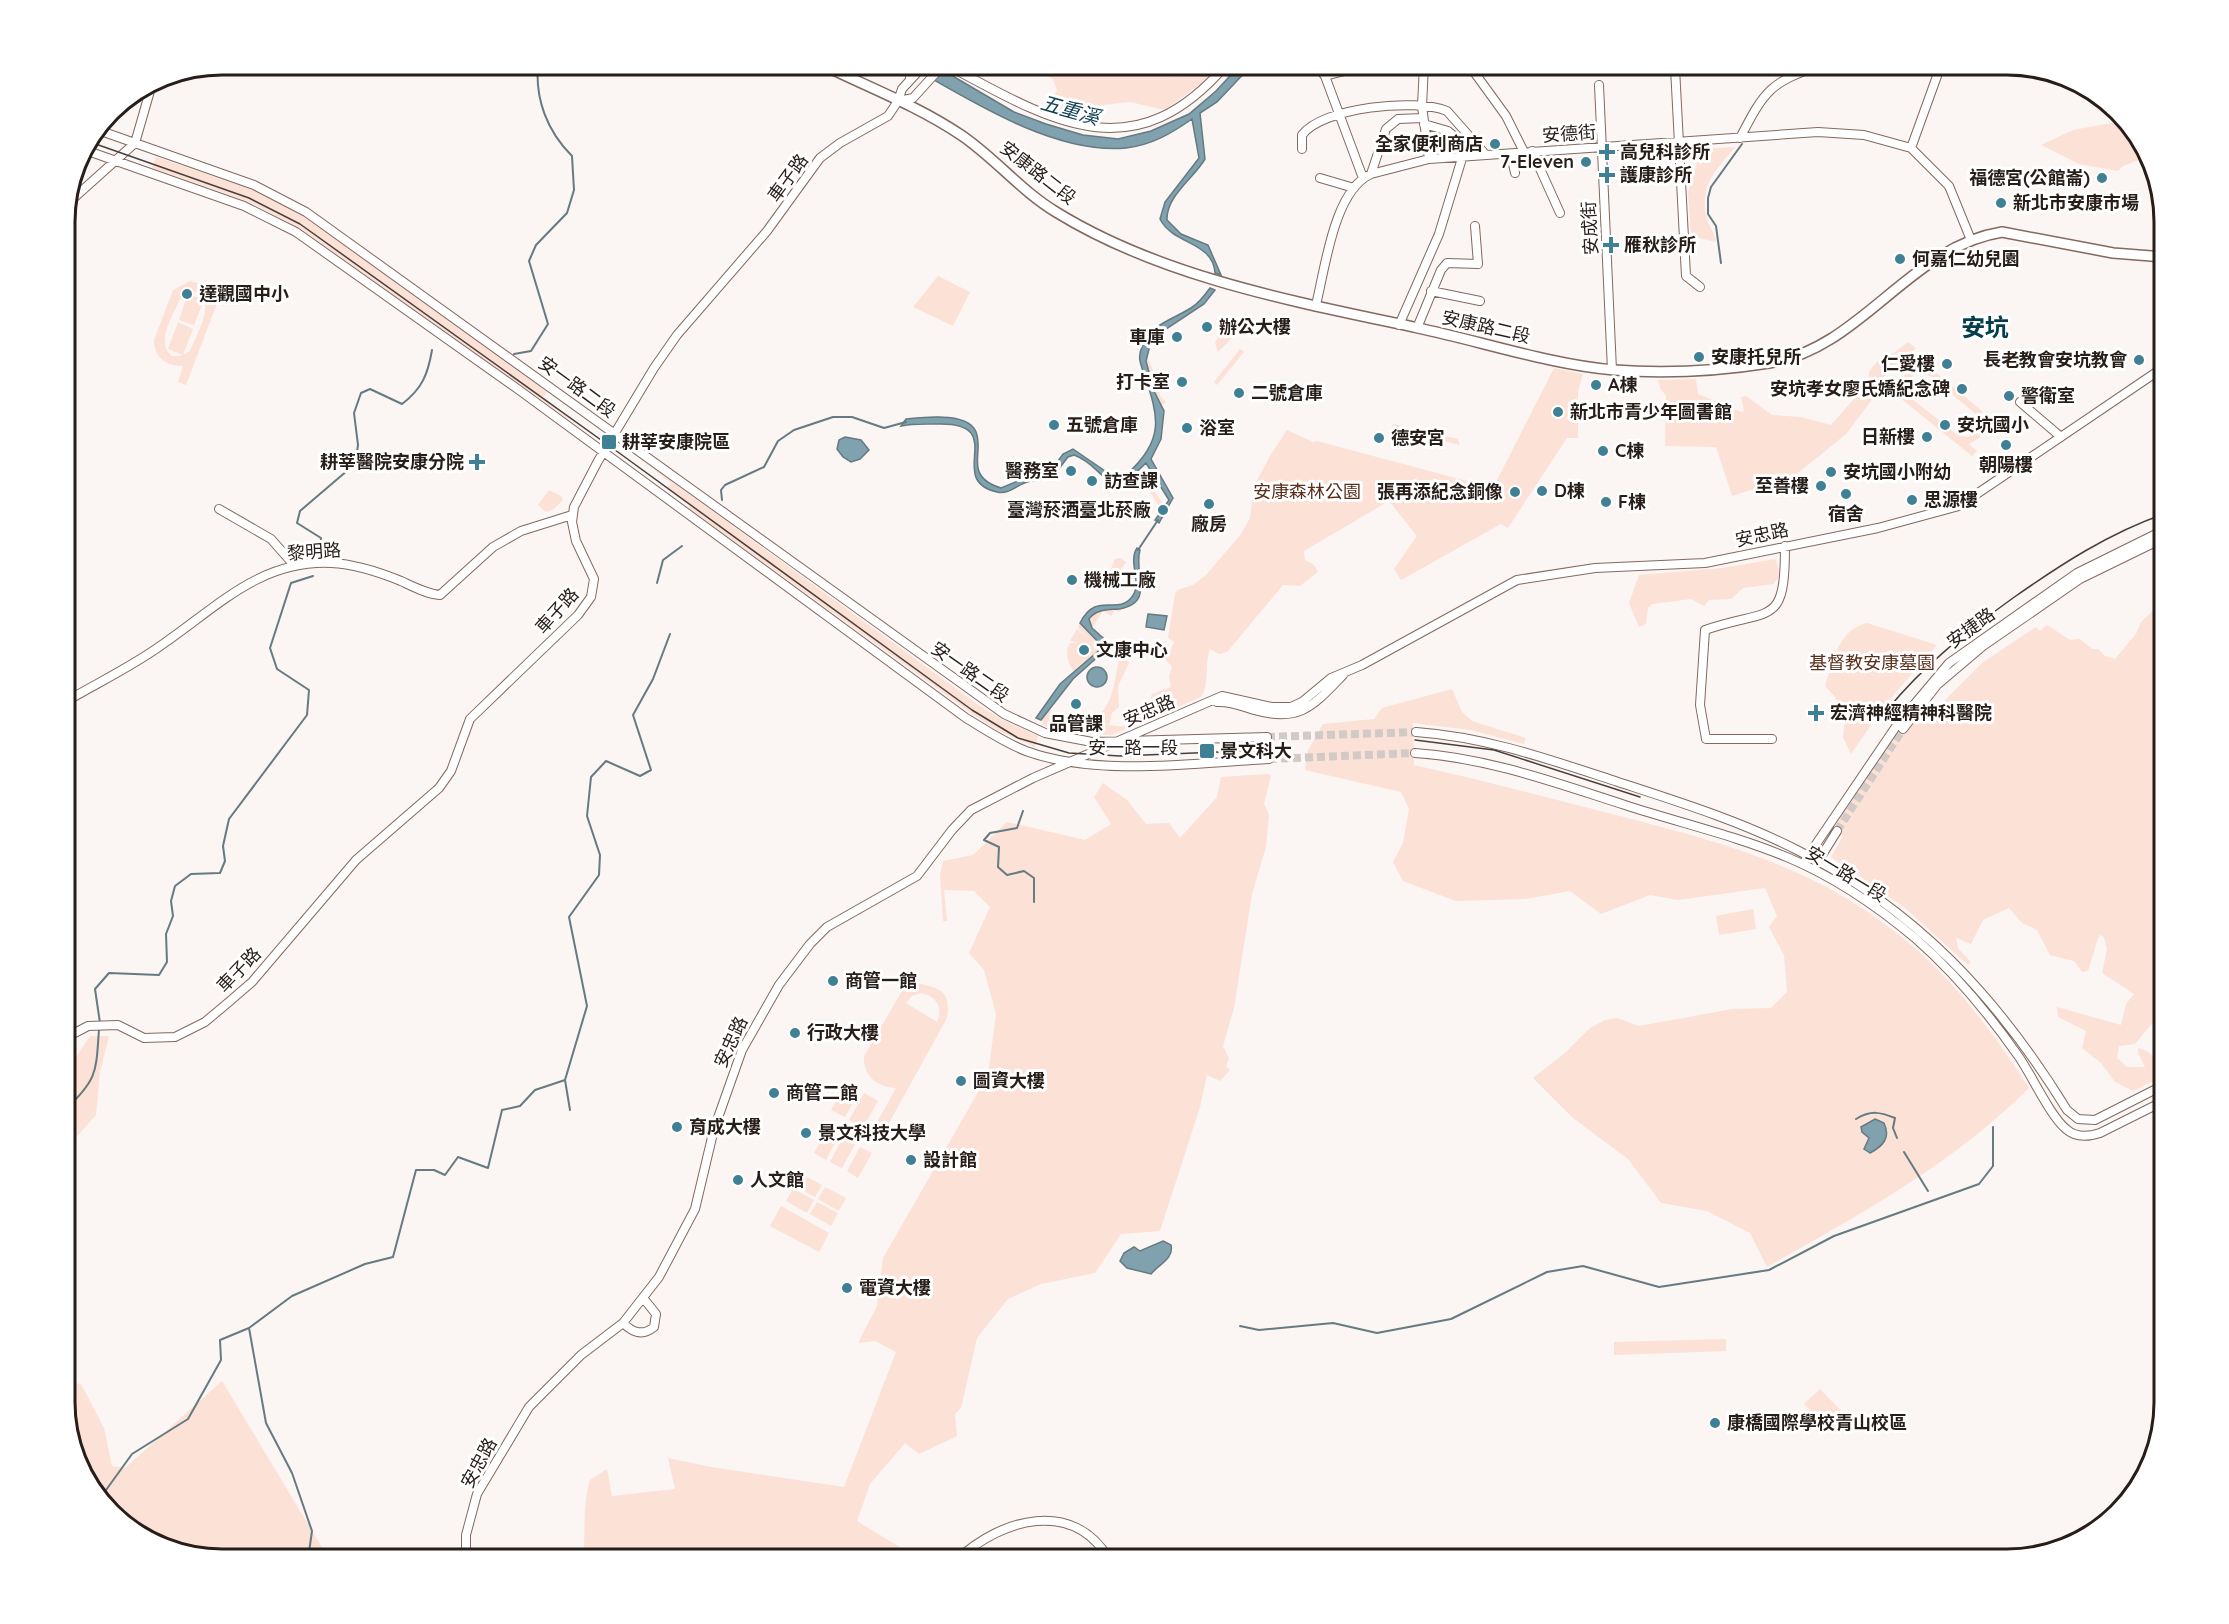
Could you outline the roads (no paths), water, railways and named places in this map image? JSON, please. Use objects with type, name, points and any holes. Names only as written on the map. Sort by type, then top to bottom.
[{"type":"main road","name":"安康路二段","points":[[845,75],[963,136],[1056,212],[1102,236],[1214,281],[1399,325],[1612,370],[1693,372],[1789,358],[1836,336],[1932,260],[1971,240],[2002,232],[2114,253],[2154,256]]},
{"type":"street","name":"車子路","points":[[75,1033],[88,1026],[118,1025],[152,1039],[175,1037],[205,1022],[252,982],[356,860],[440,788],[451,771],[470,719],[585,607],[593,588],[594,579],[576,541],[572,515],[603,452],[677,335],[767,231],[820,158],[840,142],[882,121],[898,101],[902,89],[913,75]]},
{"type":"street","name":"車子路","points":[[898,101],[913,98],[935,75]]},
{"type":"street","points":[[967,75],[1043,114],[1073,124],[1101,128],[1150,123],[1171,113],[1206,88],[1217,75]]},
{"type":"street","points":[[1329,75],[1325,76],[1367,176]]},
{"type":"street","points":[[1424,75],[1422,106],[1429,159]]},
{"type":"street","points":[[1477,75],[1528,152],[1560,213]]},
{"type":"street","points":[[1675,75],[1686,276],[1700,287]]},
{"type":"street","points":[[1740,138],[1767,90],[1793,75]]},
{"type":"street","points":[[1911,148],[1937,75]]},
{"type":"street","name":"安成街","points":[[1599,85],[1612,370]]},
{"type":"street","points":[[78,195],[117,162],[135,143],[149,95]]},
{"type":"street","points":[[1302,149],[1301,139],[1307,129],[1341,115],[1373,106],[1422,106],[1447,111],[1480,154]]},
{"type":"street","points":[[1316,305],[1342,206],[1354,188],[1367,176],[1386,129],[1398,119],[1423,121],[1448,131],[1480,154]]},
{"type":"street","name":"安德街","points":[[1367,176],[1429,159],[1463,155],[1512,154],[1838,132],[1864,135],[1911,148],[1949,186],[1971,240]]},
{"type":"street","name":"安一路二段","points":[[105,133],[254,185],[306,212],[615,432],[1004,714],[1045,733],[1070,739],[1115,742]]},
{"type":"street","name":"安一路二段","points":[[93,153],[244,206],[296,232],[603,452],[966,718],[1013,746],[1069,762]]},
{"type":"street","points":[[1512,154],[1515,174]]},
{"type":"street","points":[[1399,325],[1439,234],[1463,155]]},
{"type":"street","points":[[1320,178],[1354,188]]},
{"type":"street","points":[[1417,328],[1431,291],[1447,263],[1478,264],[1475,226]]},
{"type":"street","points":[[1431,291],[1480,301]]},
{"type":"street","name":"安忠路","points":[[466,1549],[465,1535],[477,1494],[529,1407],[581,1355],[623,1323],[644,1299],[695,1209],[714,1129],[742,1050],[780,986],[810,944],[833,923],[917,876],[956,825],[971,810],[1033,778],[1222,696],[1232,696],[1272,707],[1291,707],[1302,702],[1323,682],[1344,673],[1517,580],[1595,568],[1705,563],[1878,528],[1959,506],[2154,374]]},
{"type":"street","points":[[2020,402],[2061,436]]},
{"type":"street","points":[[219,509],[271,539],[294,565]]},
{"type":"street","name":"黎明路","points":[[75,696],[162,646],[251,580],[294,565],[330,563],[351,565],[379,572],[440,596],[493,547],[521,531],[572,515]]},
{"type":"street","name":"安捷路","points":[[1803,864],[1915,707],[1956,657],[2057,585],[2096,562],[2154,535]]},
{"type":"street","name":"安捷路","points":[[1903,729],[1915,707],[1961,663],[2062,591],[2100,568],[2154,543]]},
{"type":"street","points":[[1772,739],[1706,740],[1700,705],[1705,630],[1765,614],[1775,608],[1782,597],[1785,584],[1785,546]]},
{"type":"street","name":"安一路一段","points":[[1416,732],[1469,738],[1523,751],[1685,804],[1741,825],[1808,856],[1900,914],[1959,966],[2007,1022],[2072,1116],[2083,1121],[2101,1117],[2154,1090]]},
{"type":"street","name":"安一路一段","points":[[1115,742],[1267,737]]},
{"type":"street","name":"安一路一段","points":[[1415,753],[1467,758],[1517,770],[1763,848],[1803,864],[1894,922],[1951,974],[2006,1039],[2063,1128],[2071,1133],[2090,1137],[2154,1106]]},
{"type":"street","name":"安一路一段","points":[[1069,762],[1161,765],[1269,759]]},
{"type":"street","points":[[1812,869],[1837,831]]},
{"type":"street","points":[[1951,974],[1959,966]]},
{"type":"street","points":[[623,1323],[632,1330],[642,1333],[654,1327],[656,1314],[644,1299]]},
{"type":"street","points":[[972,1549],[996,1532],[1024,1522],[1045,1520],[1065,1523],[1082,1531],[1102,1549]]},
{"type":"water","name":"五重溪","points":[[926,75],[951,75],[1014,112],[1046,124],[1083,135],[1118,139],[1151,131],[1189,114],[1231,75],[1243,75],[1217,102],[1200,113],[1205,159],[1171,203],[1167,220],[1181,234],[1208,245],[1221,275],[1215,273],[1213,263],[1207,255],[1174,234],[1160,219],[1165,202],[1199,158],[1192,119],[1161,138],[1144,144],[1126,148],[1098,148],[1070,143],[1041,134],[1012,122]]},
{"type":"water","points":[[1210,288],[1215,290],[1204,304],[1163,331],[1150,345],[1146,361],[1154,391],[1164,411],[1161,439],[1151,459],[1173,498],[1159,523],[1155,520],[1169,500],[1146,463],[1122,481],[1114,482],[1107,479],[1085,460],[1074,455],[1068,457],[1051,479],[1027,482],[1001,493],[982,486],[976,476],[975,442],[971,433],[960,426],[915,424],[901,426],[906,419],[924,417],[947,417],[966,422],[973,427],[977,435],[979,472],[986,481],[1001,488],[1030,476],[1048,475],[1063,454],[1073,449],[1111,475],[1127,474],[1148,450],[1155,427],[1153,403],[1140,361],[1142,347],[1156,328],[1194,306]]},
{"type":"water","points":[[845,437],[861,440],[869,450],[860,459],[851,462],[837,449],[839,440]]},
{"type":"water","points":[[1137,548],[1140,550],[1141,586],[1137,600],[1130,606],[1099,612],[1089,619],[1092,628],[1111,645],[1073,679],[1041,720],[1036,718],[1060,684],[1103,647],[1080,623],[1086,613],[1093,608],[1119,605],[1131,598],[1136,586],[1134,554]]},
{"type":"water","points":[[1148,614],[1167,616],[1164,630],[1146,627]]},
{"type":"water","points":[[1097,667],[1104,670],[1107,677],[1104,684],[1097,687],[1090,684],[1087,677],[1090,670]]},
{"type":"water","points":[[1875,1119],[1884,1123],[1887,1133],[1882,1144],[1870,1153],[1864,1149],[1869,1138],[1862,1132],[1861,1127]]},
{"type":"water","points":[[1163,1241],[1171,1245],[1170,1254],[1151,1274],[1127,1268],[1120,1261],[1124,1253],[1134,1247],[1140,1251]]},
{"type":"waterway","points":[[514,354],[531,351],[548,324],[529,261],[536,245],[567,213],[574,190],[572,156],[556,136],[544,114],[538,75]]},
{"type":"waterway","points":[[1721,263],[1716,226],[1708,214],[1708,198],[1711,187],[1742,144]]},
{"type":"waterway","points":[[319,555],[321,538],[297,523],[300,511],[355,464],[358,445],[354,413],[361,393],[370,389],[402,404],[415,393],[423,380],[432,350]]},
{"type":"waterway","points":[[722,500],[721,490],[725,485],[764,467],[778,441],[794,430],[833,417],[852,417],[884,428],[906,422]]},
{"type":"waterway","points":[[1138,550],[1158,520]]},
{"type":"waterway","points":[[657,583],[663,560],[682,546]]},
{"type":"waterway","points":[[100,1023],[95,989],[109,973],[159,975],[167,962],[166,934],[173,916],[171,901],[175,886],[191,874],[220,873],[225,861],[223,846],[229,819],[307,715],[309,690],[277,669],[270,648],[291,583],[313,576]]},
{"type":"waterway","points":[[105,1491],[132,1454],[188,1419],[221,1360],[220,1340],[249,1328],[292,1296],[365,1264],[393,1257],[416,1170],[434,1170],[445,1175],[458,1157],[488,1168],[502,1110],[520,1106],[535,1090],[565,1080],[587,1006],[569,917],[599,875],[600,855],[587,816],[591,777],[606,761],[640,776],[651,770],[633,715],[653,679],[670,634]]},
{"type":"waterway","points":[[1023,811],[1017,828],[990,833],[984,840],[999,847],[998,867],[1007,875],[1024,871],[1034,878],[1034,902]]},
{"type":"waterway","points":[[75,1100],[93,1074],[99,1029]]},
{"type":"waterway","points":[[565,1080],[570,1110]]},
{"type":"waterway","points":[[1856,1119],[1866,1114],[1876,1113],[1895,1118],[1893,1128],[1897,1138]]},
{"type":"waterway","points":[[1240,1326],[1259,1330],[1333,1323],[1377,1333],[1451,1319],[1547,1272],[1583,1266],[1659,1287],[1769,1270],[1834,1236],[1979,1184],[1993,1166],[1993,1127]]},
{"type":"waterway","points":[[1904,1152],[1928,1191]]},
{"type":"waterway","points":[[249,1328],[266,1423],[292,1473],[312,1531],[309,1549]]},
{"type":"tunnel","points":[[1837,831],[1903,729]]},
{"type":"tunnel","points":[[1267,737],[1416,732]]},
{"type":"tunnel","points":[[1269,759],[1415,753]]},
{"type":"tram line","points":[[98,145],[249,198],[300,224],[972,710],[1018,738],[1069,753],[1120,756],[1268,750]]},
{"type":"tram line","points":[[1887,710],[1946,650],[2013,598],[2104,540],[2154,518]]},
{"type":"tram line","points":[[1415,740],[1494,750],[1640,797]]},
{"type":"place","name":"全家便利商店","points":[[1495,144]]},
{"type":"place","name":"高兒科診所","points":[[1607,152]]},
{"type":"place","name":"7-Eleven","points":[[1586,162]]},
{"type":"place","name":"護康診所","points":[[1607,175]]},
{"type":"place","name":"福德宮(公館崙)","points":[[2102,178]]},
{"type":"place","name":"新北市安康市場","points":[[2001,203]]},
{"type":"place","name":"雁秋診所","points":[[1611,245]]},
{"type":"place","name":"何嘉仁幼兒園","points":[[1900,259]]},
{"type":"place","name":"達觀國中小","points":[[187,294]]},
{"type":"place","name":"辦公大樓","points":[[1207,327]]},
{"type":"place","name":"車庫","points":[[1177,337]]},
{"type":"place","name":"安康托兒所","points":[[1699,357]]},
{"type":"place","name":"長老教會安坑教會","points":[[2139,360]]},
{"type":"place","name":"仁愛樓","points":[[1947,364]]},
{"type":"place","name":"打卡室","points":[[1182,382]]},
{"type":"place","name":"A棟","points":[[1596,385]]},
{"type":"place","name":"安坑孝女廖氏嬌紀念碑","points":[[1962,389]]},
{"type":"place","name":"二號倉庫","points":[[1239,393]]},
{"type":"place","name":"警衛室","points":[[2009,396]]},
{"type":"place","name":"新北市青少年圖書館","points":[[1558,412]]},
{"type":"place","name":"五號倉庫","points":[[1054,425]]},
{"type":"place","name":"安坑國小","points":[[1945,425]]},
{"type":"place","name":"浴室","points":[[1187,428]]},
{"type":"place","name":"日新樓","points":[[1927,437]]},
{"type":"place","name":"德安宮","points":[[1379,438]]},
{"type":"place","name":"耕莘安康院區","points":[[609,442]]},
{"type":"place","name":"朝陽樓","points":[[2006,445]]},
{"type":"place","name":"C棟","points":[[1603,451]]},
{"type":"place","name":"耕莘醫院安康分院","points":[[477,462]]},
{"type":"place","name":"醫務室","points":[[1071,471]]},
{"type":"place","name":"安坑國小附幼","points":[[1831,472]]},
{"type":"place","name":"訪查課","points":[[1092,481]]},
{"type":"place","name":"至善樓","points":[[1821,486]]},
{"type":"place","name":"D棟","points":[[1542,491]]},
{"type":"place","name":"張再添紀念銅像","points":[[1515,492]]},
{"type":"place","name":"宿舍","points":[[1846,494]]},
{"type":"place","name":"思源樓","points":[[1912,500]]},
{"type":"place","name":"F棟","points":[[1606,502]]},
{"type":"place","name":"廠房","points":[[1209,504]]},
{"type":"place","name":"臺灣菸酒臺北菸廠","points":[[1163,510]]},
{"type":"place","name":"機械工廠","points":[[1072,580]]},
{"type":"place","name":"文康中心","points":[[1084,650]]},
{"type":"place","name":"品管課","points":[[1076,704]]},
{"type":"place","name":"宏濟神經精神科醫院","points":[[1816,713]]},
{"type":"place","name":"景文科大","points":[[1207,751]]},
{"type":"place","name":"商管一館","points":[[833,981]]},
{"type":"place","name":"行政大樓","points":[[795,1033]]},
{"type":"place","name":"圖資大樓","points":[[961,1081]]},
{"type":"place","name":"商管二館","points":[[774,1093]]},
{"type":"place","name":"育成大樓","points":[[677,1127]]},
{"type":"place","name":"景文科技大學","points":[[806,1133]]},
{"type":"place","name":"設計館","points":[[911,1160]]},
{"type":"place","name":"人文館","points":[[738,1180]]},
{"type":"place","name":"電資大樓","points":[[847,1288]]},
{"type":"place","name":"康橋國際學校青山校區","points":[[1715,1423]]},
{"type":"district","name":"安坑","points":[[1985,328]]},
{"type":"park label","name":"安康森林公園","points":[[1307,492]]},
{"type":"park label","name":"基督教安康墓園","points":[[1872,663]]}]
